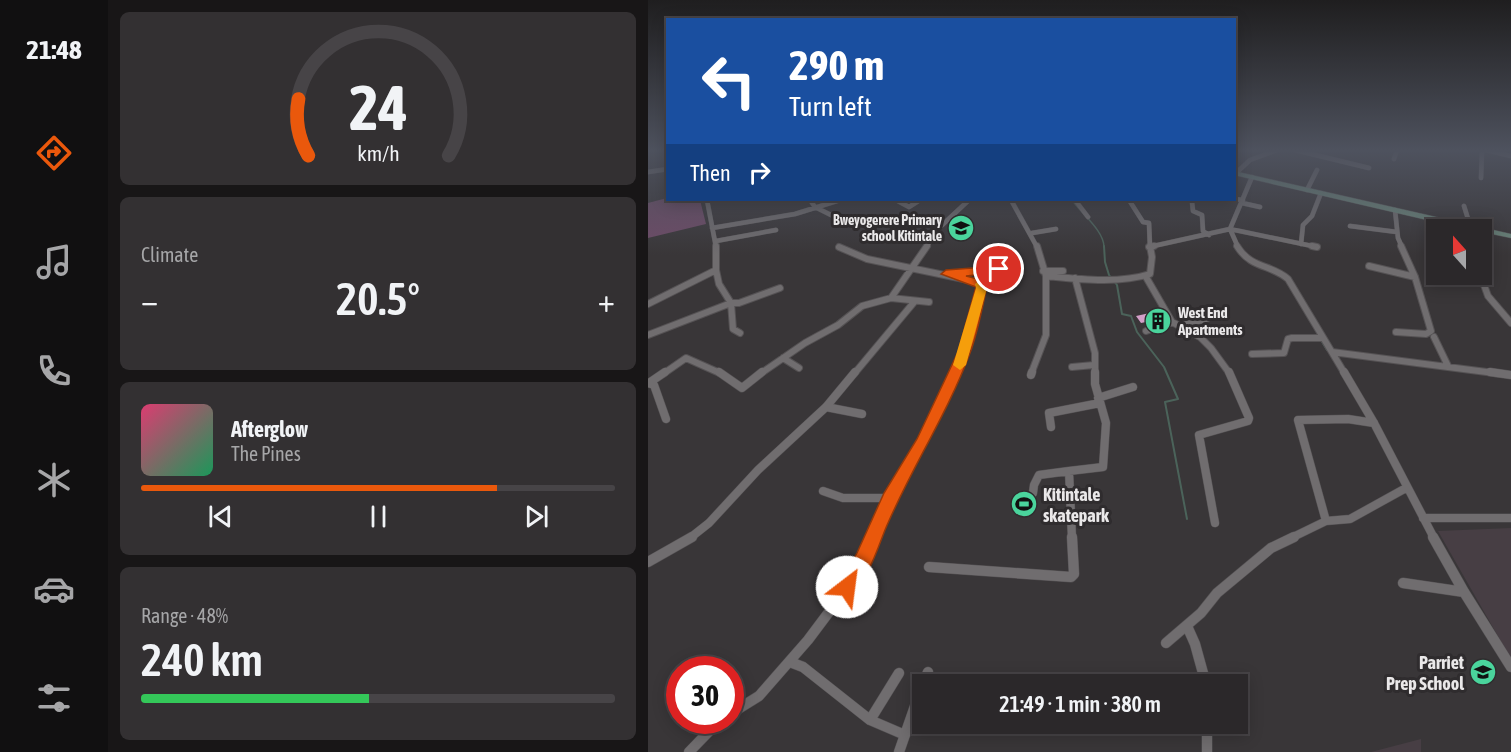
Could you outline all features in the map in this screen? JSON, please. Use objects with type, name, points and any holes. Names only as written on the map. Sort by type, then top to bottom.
[{"type":"main road","points":[[1286,185],[1430,219]]},
{"type":"main road","points":[[1492,232],[1511,236]]},
{"type":"street","points":[[1249,185],[1230,229],[1240,253],[1258,266],[1287,276],[1374,423],[1406,488],[1464,592],[1511,667]]},
{"type":"street","points":[[1307,190],[1310,185]]},
{"type":"street","points":[[1301,244],[1303,225],[1312,216],[1321,193]]},
{"type":"street","points":[[1236,199],[1260,207]]},
{"type":"street","points":[[707,201],[716,241],[716,270],[719,284],[731,303],[733,329],[740,333]]},
{"type":"street","points":[[811,201],[815,207],[837,218]]},
{"type":"street","points":[[712,228],[795,214],[836,201]]},
{"type":"street","points":[[898,201],[909,207],[918,201]]},
{"type":"street","points":[[891,298],[940,227],[968,201]]},
{"type":"street","points":[[1012,201],[1032,233],[1044,273],[1046,335],[1031,375]]},
{"type":"street","points":[[1076,201],[1088,217]]},
{"type":"street","points":[[1044,273],[1075,278],[1146,277],[1150,274],[1152,264],[1149,223],[1141,220],[1130,201]]},
{"type":"street","points":[[1192,202],[1193,211],[1202,215],[1203,231],[1209,235]]},
{"type":"street","points":[[1464,206],[1468,219]]},
{"type":"street","points":[[1395,210],[1400,245],[1415,277],[1431,331],[1426,333],[1396,332]]},
{"type":"street","points":[[1350,226],[1397,232]]},
{"type":"street","points":[[1032,233],[1056,229]]},
{"type":"street","points":[[1149,247],[1230,229],[1317,247]]},
{"type":"street","points":[[716,241],[776,230]]},
{"type":"street","points":[[744,705],[759,696],[790,662],[847,587],[863,559],[890,498],[922,443],[960,365],[982,288],[978,282],[946,274],[867,260],[839,247]]},
{"type":"street","points":[[1369,266],[1415,277]]},
{"type":"street","points":[[946,274],[1015,267]]},
{"type":"street","points":[[648,304],[716,270]]},
{"type":"street","points":[[1044,273],[1063,271]]},
{"type":"street","points":[[1146,277],[1172,322]]},
{"type":"street","points":[[1033,493],[1033,480],[1045,473],[1104,466],[1106,423],[1099,400],[1093,342],[1075,278]]},
{"type":"street","points":[[1484,285],[1488,296],[1511,323]]},
{"type":"street","points":[[648,335],[731,303],[739,303],[780,288]]},
{"type":"street","points":[[666,418],[654,385],[649,383],[686,358],[718,372],[742,388],[783,358],[838,325],[862,306],[898,297],[929,302]]},
{"type":"street","points":[[648,562],[700,531],[758,470],[826,407],[915,301]]},
{"type":"street","points":[[1183,325],[1206,319]]},
{"type":"street","points":[[1146,331],[1172,322],[1183,325],[1215,351],[1236,388],[1249,418],[1248,422],[1198,435],[1215,523]]},
{"type":"street","points":[[1434,337],[1448,366]]},
{"type":"street","points":[[1252,354],[1284,353],[1288,339],[1292,338],[1323,338]]},
{"type":"street","points":[[1332,352],[1511,375]]},
{"type":"street","points":[[783,358],[799,368]]},
{"type":"street","points":[[1072,367],[1094,365]]},
{"type":"street","points":[[1051,427],[1049,413],[1099,400],[1133,387]]},
{"type":"street","points":[[826,407],[862,414]]},
{"type":"street","points":[[1326,521],[1298,421],[1306,418],[1348,419],[1374,423]]},
{"type":"street","points":[[929,567],[1072,577],[1075,569],[1069,471]]},
{"type":"street","points":[[1166,643],[1201,613],[1216,593],[1271,548],[1326,521],[1350,519],[1406,488]]},
{"type":"street","points":[[823,491],[843,498],[890,498]]},
{"type":"street","points":[[1423,518],[1511,518]]},
{"type":"street","points":[[1403,583],[1464,592]]},
{"type":"street","points":[[1187,626],[1195,644],[1203,674]]},
{"type":"street","points":[[790,662],[803,667],[870,720],[905,735]]},
{"type":"street","points":[[870,720],[899,673]]},
{"type":"street","points":[[899,752],[912,716]]},
{"type":"street","points":[[689,752],[704,734]]},
{"type":"street","points":[[1207,734],[1207,752]]},
{"type":"shaded area","points":[[666,198],[666,201],[700,201],[706,224],[648,238],[648,203]]},
{"type":"shaded area","points":[[1511,528],[1511,659],[1438,531]]},
{"type":"shaded area","points":[[1421,739],[1421,752],[1371,752]]},
{"type":"building","points":[[1159,311],[1164,319],[1148,325],[1146,322],[1141,323],[1136,316]]},
{"type":"waterway","points":[[1073,201],[1097,229],[1104,247]]},
{"type":"waterway","points":[[1104,246],[1105,262],[1109,275],[1117,285],[1122,314],[1131,316],[1137,332],[1164,367],[1178,399],[1165,402],[1187,519]]},
{"type":"waterway","points":[[1321,340],[1327,350]]},
{"type":"slow traffic","points":[[960,365],[971,319],[982,288],[980,284]]},
{"type":"place","name":"Bweyogerere Primary school Kitintale","points":[[961,228]]},
{"type":"place","name":"West End Apartments","points":[[1158,321]]},
{"type":"place","name":"Kitintale skatepark","points":[[1024,504]]},
{"type":"place","name":"Parriet Prep School","points":[[1483,672]]},
{"type":"route","points":[[847,587],[869,547],[890,498],[922,443],[960,365],[982,286],[978,282],[946,274],[999,269]]}]
